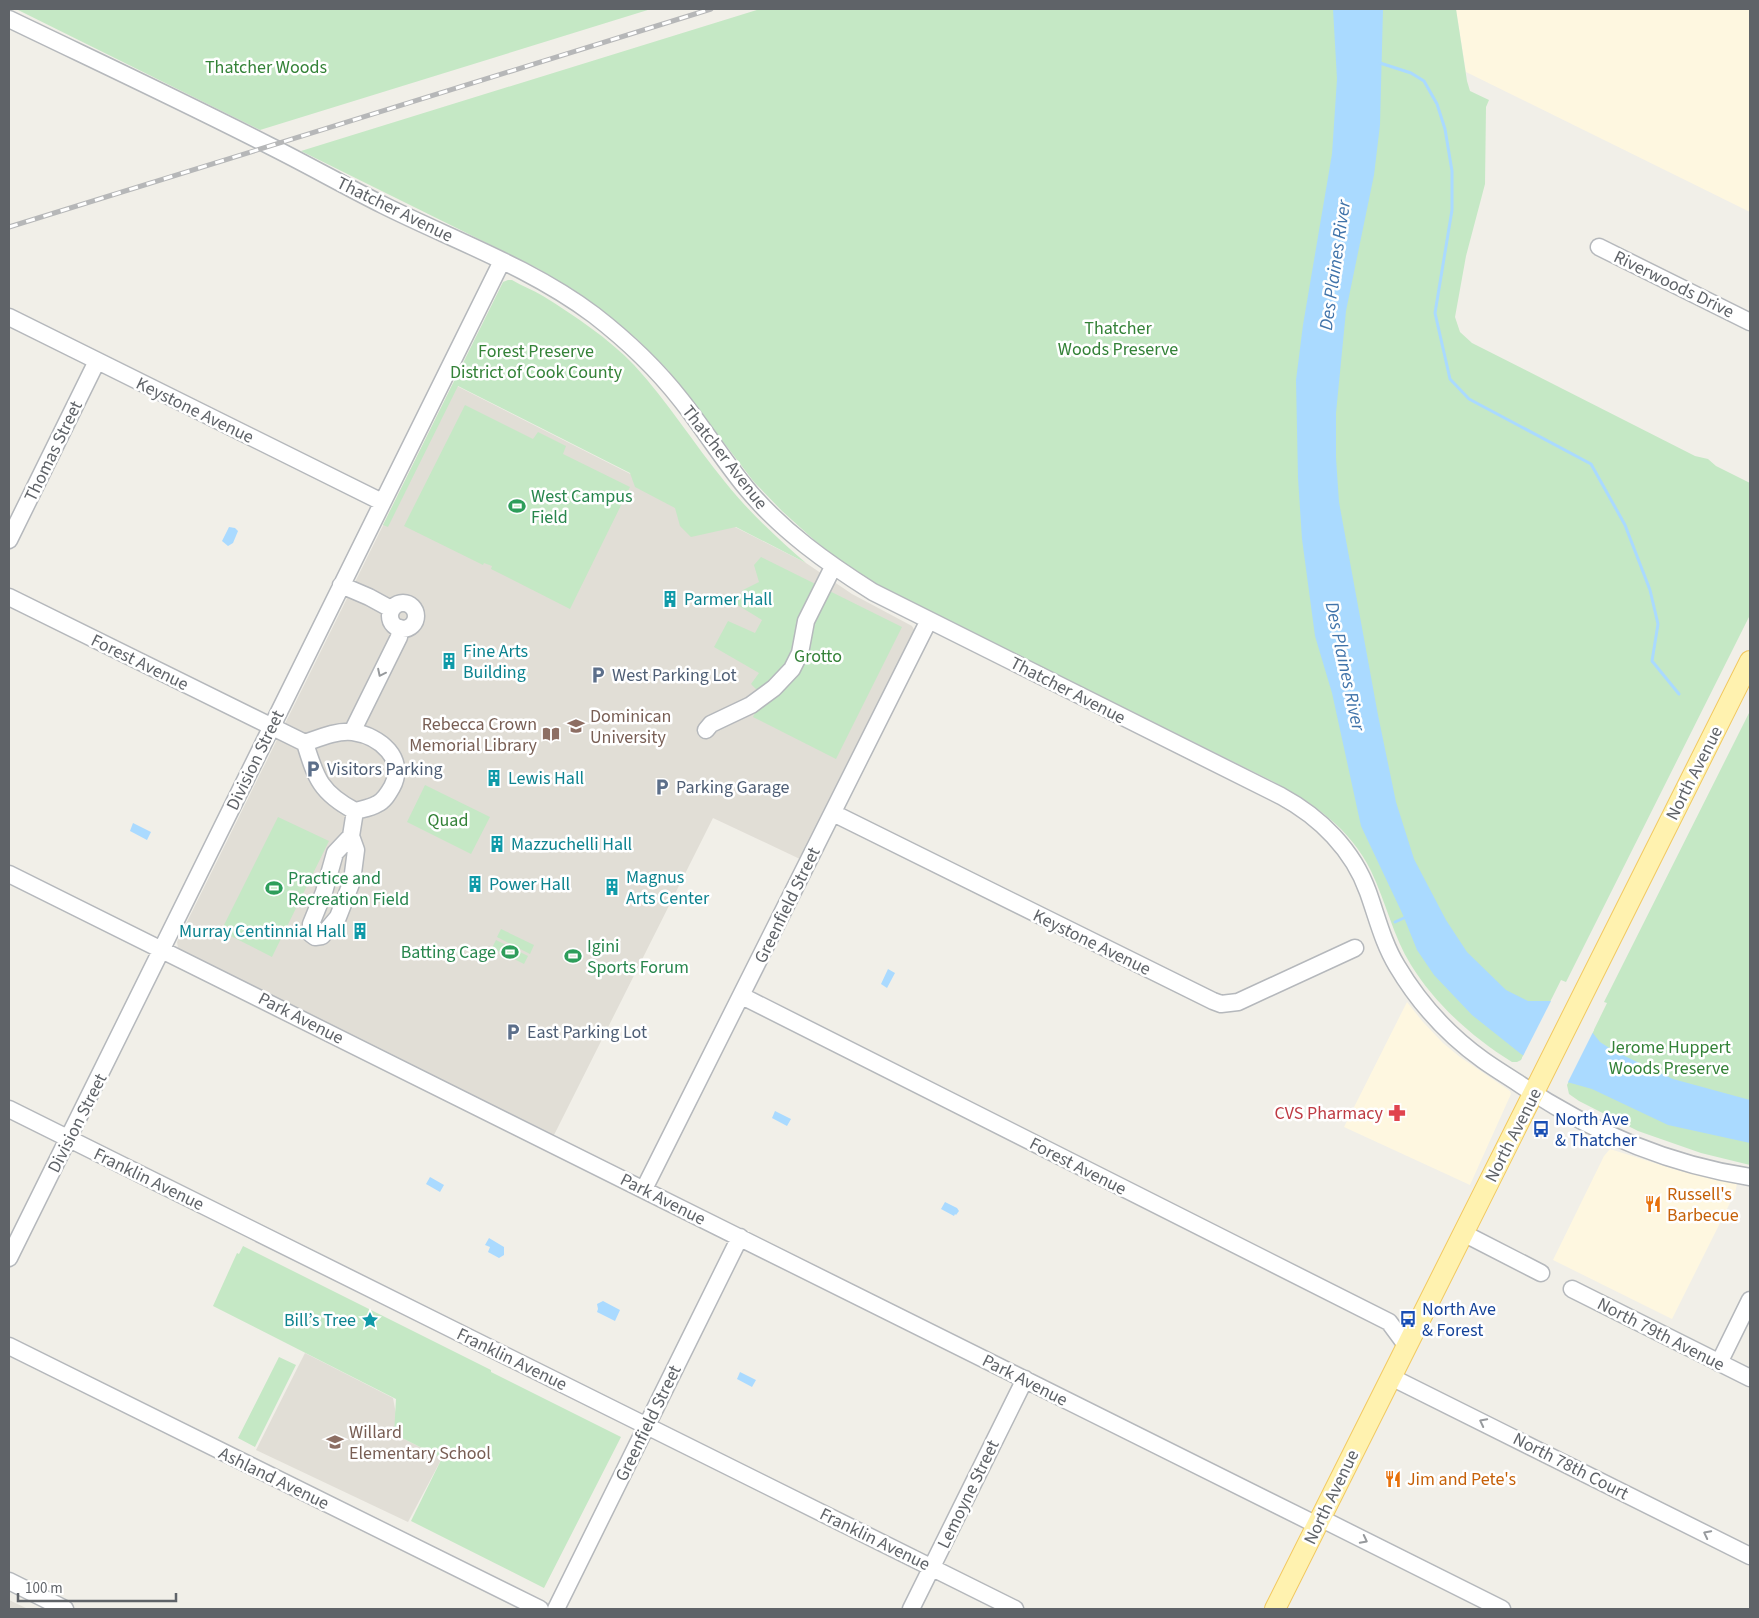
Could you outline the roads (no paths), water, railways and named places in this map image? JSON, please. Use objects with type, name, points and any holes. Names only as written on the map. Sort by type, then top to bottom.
[{"type":"main road","name":"North Avenue","points":[[1275,1609],[1750,661]]},
{"type":"street","name":"Thatcher Avenue","points":[[9,19],[270,146],[384,205],[554,288],[594,315],[658,373],[679,397],[730,467],[764,508],[833,566],[873,592],[1281,796],[1306,811],[1332,834],[1360,874],[1380,930],[1396,964],[1416,994],[1447,1030],[1483,1060],[1534,1094],[1610,1136],[1707,1169],[1750,1177]]},
{"type":"street","name":"Riverwoods Drive","points":[[1599,247],[1750,322]]},
{"type":"street","name":"Division Street","points":[[9,1258],[502,262]]},
{"type":"street","name":"Keystone Avenue","points":[[9,317],[382,502]]},
{"type":"street","name":"Thomas Street","points":[[9,540],[97,361]]},
{"type":"street","points":[[706,730],[711,724],[751,705],[774,688],[792,669],[800,653],[806,621],[833,566]]},
{"type":"street","points":[[341,585],[369,597],[391,610]]},
{"type":"street","name":"Forest Avenue","points":[[9,597],[304,743]]},
{"type":"street","points":[[401,603],[409,604],[414,610],[416,618],[412,625],[400,628],[391,621],[391,610],[401,603]]},
{"type":"street","name":"Greenfield Street","points":[[644,1189],[929,620]]},
{"type":"street","points":[[352,732],[399,638],[400,628]]},
{"type":"street","points":[[352,732],[378,741],[391,751],[397,768],[395,782],[386,797],[378,804],[355,811],[338,802],[325,790],[317,778],[304,743],[322,737],[352,732]]},
{"type":"street","points":[[351,836],[335,853],[324,892],[311,924],[311,934],[315,937],[322,936],[338,917],[349,888],[356,850],[351,836],[355,811]]},
{"type":"street","name":"Keystone Avenue","points":[[832,813],[1213,1002],[1221,1004],[1238,1002],[1355,948]]},
{"type":"street","name":"Park Avenue","points":[[9,874],[1025,1379],[1502,1609]]},
{"type":"street","name":"Forest Avenue","points":[[742,996],[1389,1322],[1406,1345]]},
{"type":"street","name":"Franklin Avenue","points":[[9,1109],[1015,1609]]},
{"type":"street","points":[[1463,1233],[1541,1273]]},
{"type":"street","name":"Greenfield Street","points":[[556,1609],[740,1237]]},
{"type":"street","name":"North 79th Avenue","points":[[1572,1289],[1750,1378]]},
{"type":"street","points":[[1720,1363],[1750,1300]]},
{"type":"street","name":"Ashland Avenue","points":[[9,1346],[540,1609]]},
{"type":"street","name":"North 78th Court","points":[[1391,1376],[1750,1556]]},
{"type":"street","name":"Lemoyne Street","points":[[911,1609],[1025,1379]]},
{"type":"street","points":[[9,1582],[65,1609]]},
{"type":"water","name":"Des Plaines River","points":[[1333,9],[1383,9],[1380,125],[1374,175],[1346,311],[1336,413],[1336,458],[1339,502],[1378,715],[1396,802],[1414,859],[1446,920],[1467,952],[1506,990],[1528,1001],[1551,1001],[1592,1032],[1600,1042],[1614,1051],[1673,1079],[1750,1100],[1750,1143],[1668,1125],[1592,1089],[1567,1082],[1521,1054],[1472,1015],[1434,975],[1417,950],[1403,915],[1361,826],[1332,693],[1315,636],[1302,539],[1298,478],[1296,380],[1303,325],[1332,154],[1337,79]]},
{"type":"water","points":[[229,527],[235,528],[238,531],[233,543],[228,546],[222,541]]},
{"type":"water","points":[[133,823],[151,832],[147,840],[130,831]]},
{"type":"water","points":[[888,969],[895,973],[887,988],[881,984]]},
{"type":"water","points":[[775,1111],[791,1119],[787,1126],[772,1118]]},
{"type":"water","points":[[430,1177],[444,1185],[440,1192],[426,1184]]},
{"type":"water","points":[[945,1202],[957,1208],[959,1211],[956,1215],[954,1216],[941,1209]]},
{"type":"water","points":[[489,1238],[504,1247],[504,1255],[499,1258],[488,1252],[490,1247],[485,1245]]},
{"type":"water","points":[[603,1301],[620,1310],[615,1321],[597,1312],[597,1304]]},
{"type":"water","points":[[740,1372],[756,1380],[752,1387],[737,1379]]},
{"type":"waterway","points":[[1380,63],[1411,73],[1424,81],[1437,104],[1445,129],[1452,171],[1452,210],[1435,313],[1450,379],[1469,399],[1591,464],[1625,525],[1650,590],[1658,624],[1652,661],[1679,694]]},
{"type":"waterway","points":[[1395,922],[1406,917]]},
{"type":"railway","points":[[9,227],[711,9]]},
{"type":"place","name":"West Campus Field","points":[[517,506]]},
{"type":"place","name":"Parmer Hall","points":[[670,599]]},
{"type":"place","name":"Fine Arts Building","points":[[449,661]]},
{"type":"place","name":"West Parking Lot","points":[[598,675]]},
{"type":"place","name":"Dominican University","points":[[576,726]]},
{"type":"place","name":"Rebecca Crown Memorial Library","points":[[551,734]]},
{"type":"place","name":"Visitors Parking","points":[[313,769]]},
{"type":"place","name":"Lewis Hall","points":[[494,778]]},
{"type":"place","name":"Parking Garage","points":[[662,787]]},
{"type":"place","name":"Mazzuchelli Hall","points":[[497,844]]},
{"type":"place","name":"Power Hall","points":[[475,884]]},
{"type":"place","name":"Magnus Arts Center","points":[[612,887]]},
{"type":"place","name":"Practice and Recreation Field","points":[[274,888]]},
{"type":"place","name":"Murray Centinnial Hall","points":[[360,931]]},
{"type":"place","name":"Batting Cage","points":[[510,952]]},
{"type":"place","name":"Igini Sports Forum","points":[[573,956]]},
{"type":"place","name":"East Parking Lot","points":[[513,1032]]},
{"type":"place","name":"CVS Pharmacy","points":[[1397,1113]]},
{"type":"place","name":"North Ave & Thatcher","points":[[1541,1129]]},
{"type":"place","name":"Russell's Barbecue","points":[[1653,1204]]},
{"type":"place","name":"North Ave & Forest","points":[[1408,1319]]},
{"type":"place","name":"Bill’s Tree","points":[[370,1320]]},
{"type":"place","name":"Willard Elementary School","points":[[335,1442]]},
{"type":"place","name":"Jim and Pete's","points":[[1393,1479]]},
{"type":"park label","name":"Thatcher Woods","points":[[266,67]]},
{"type":"park label","name":"Thatcher Woods Preserve","points":[[1118,338]]},
{"type":"park label","name":"Forest Preserve District of Cook County","points":[[536,361]]},
{"type":"park label","name":"Grotto","points":[[818,656]]},
{"type":"park label","name":"Quad","points":[[448,820]]},
{"type":"park label","name":"Jerome Huppert Woods Preserve","points":[[1669,1057]]}]
